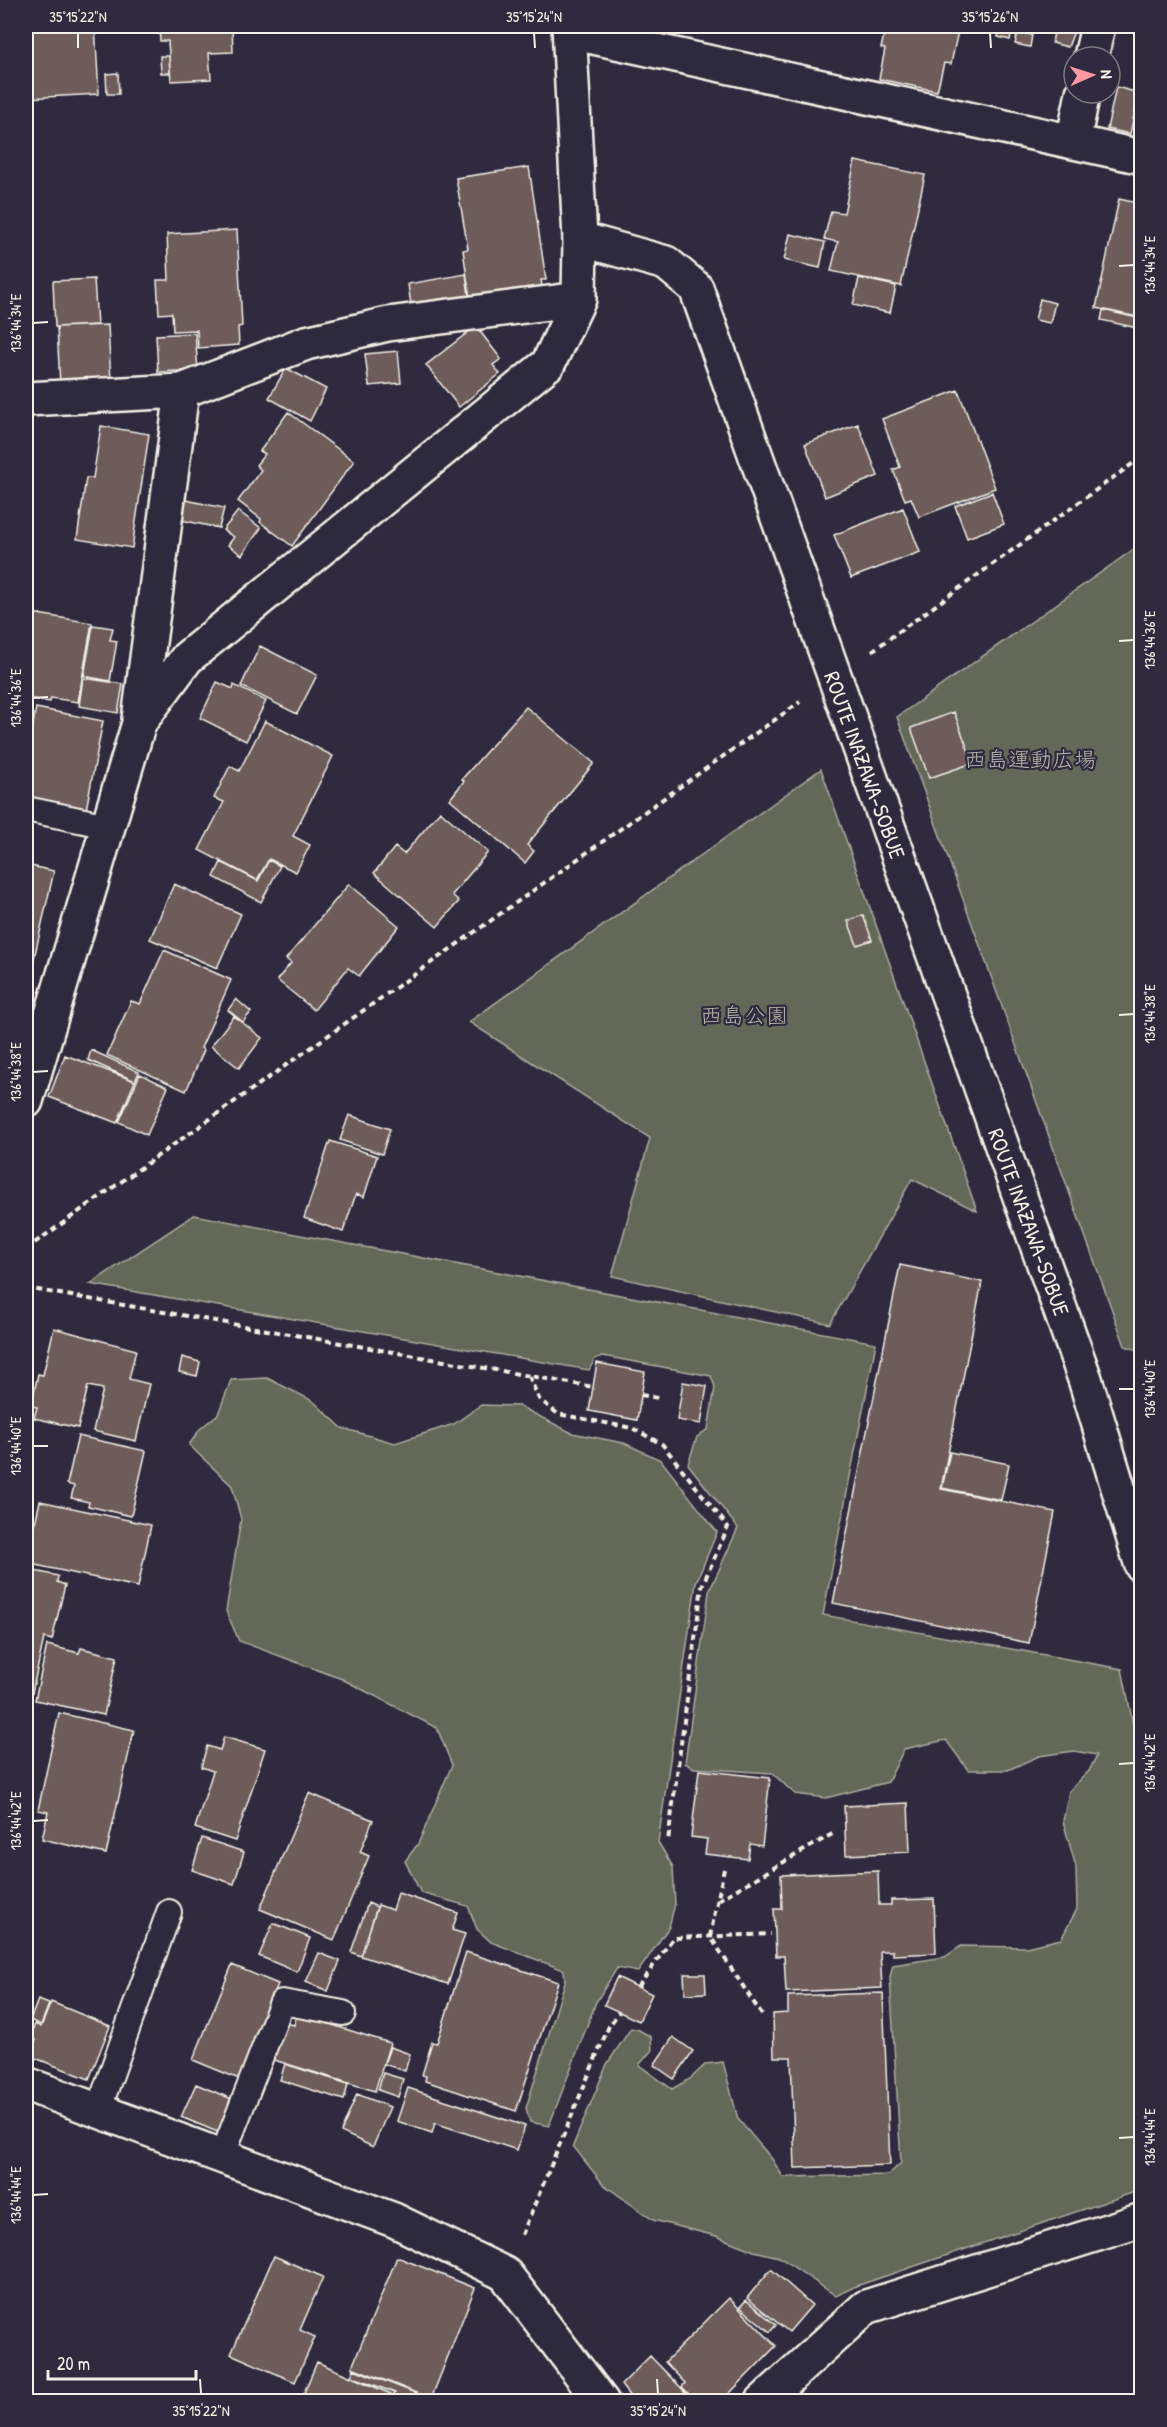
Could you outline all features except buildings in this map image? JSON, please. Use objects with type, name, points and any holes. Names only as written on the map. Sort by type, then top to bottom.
[{"type":"street","points":[[1094,45],[1098,26]]},
{"type":"street","points":[[139,723],[187,658],[548,364],[579,299],[580,239],[569,29],[1142,157]]},
{"type":"street","points":[[1073,142],[1081,105]]},
{"type":"street","name":"ROUTE INAZAWA-SOBUE","points":[[580,239],[666,263],[696,288],[1085,1379],[1142,1566]]},
{"type":"street","points":[[26,399],[182,391],[306,343],[388,324],[579,299]]},
{"type":"street","points":[[26,1101],[139,723],[182,391]]},
{"type":"street","points":[[26,2084],[394,2220],[506,2274],[602,2402]]},
{"type":"street","points":[[762,2402],[866,2307],[1142,2220]]},
{"type":"lane","points":[[26,809],[108,826]]},
{"type":"lane","points":[[98,2111],[169,1912]]},
{"type":"lane","points":[[222,2157],[282,2002],[343,2013]]},
{"type":"path","points":[[26,1249],[834,678],[1142,457]]},
{"type":"path","points":[[26,1288],[593,1387]]},
{"type":"path","points":[[529,1376],[538,1399],[558,1414],[632,1428],[662,1444],[728,1527],[702,1586],[668,1841]]},
{"type":"path","points":[[641,1395],[658,1398]]},
{"type":"path","points":[[718,1900],[834,1833]]},
{"type":"path","points":[[724,1869],[710,1936],[762,2015]]},
{"type":"path","points":[[638,1987],[673,1938],[771,1934]]},
{"type":"path","points":[[506,2274],[609,2026],[619,2012]]},
{"type":"green space","name":"西島運動広場","points":[[1141,544],[1141,1351],[1125,1346],[897,717]]},
{"type":"green space","name":"西島公園","points":[[821,769],[977,1211],[912,1179],[830,1324],[612,1276],[650,1138],[469,1022]]},
{"type":"green space","points":[[194,1215],[876,1343],[823,1615],[1122,1669],[1142,1769],[1141,2190],[856,2286],[836,2296],[779,2257],[754,2251],[716,2236],[653,2220],[603,2184],[573,2146],[607,2064],[631,2028],[651,2037],[652,2050],[639,2065],[672,2089],[690,2079],[706,2064],[723,2062],[738,2119],[772,2159],[783,2177],[888,2175],[901,2163],[890,1977],[893,1965],[945,1957],[961,1946],[1026,1947],[1061,1939],[1077,1909],[1076,1867],[1063,1821],[1069,1791],[1089,1771],[1097,1755],[1074,1751],[1039,1756],[1008,1770],[968,1770],[946,1740],[904,1749],[888,1782],[826,1798],[795,1794],[772,1773],[694,1768],[685,1763],[709,1592],[738,1528],[688,1464],[697,1437],[708,1429],[715,1387],[711,1376],[603,1356],[595,1359],[589,1370],[90,1284]]},
{"type":"green space","points":[[267,1378],[313,1401],[342,1428],[395,1443],[454,1424],[481,1405],[519,1406],[572,1433],[624,1443],[661,1460],[717,1532],[696,1583],[658,1842],[673,1867],[675,1904],[669,1927],[638,1972],[617,1968],[596,2002],[549,2126],[530,2122],[526,2108],[565,1982],[564,1970],[491,1942],[477,1929],[468,1906],[421,1893],[405,1861],[418,1844],[452,1765],[437,1728],[342,1679],[239,1641],[226,1611],[241,1519],[232,1486],[189,1445],[200,1429],[218,1414],[231,1380]]}]
